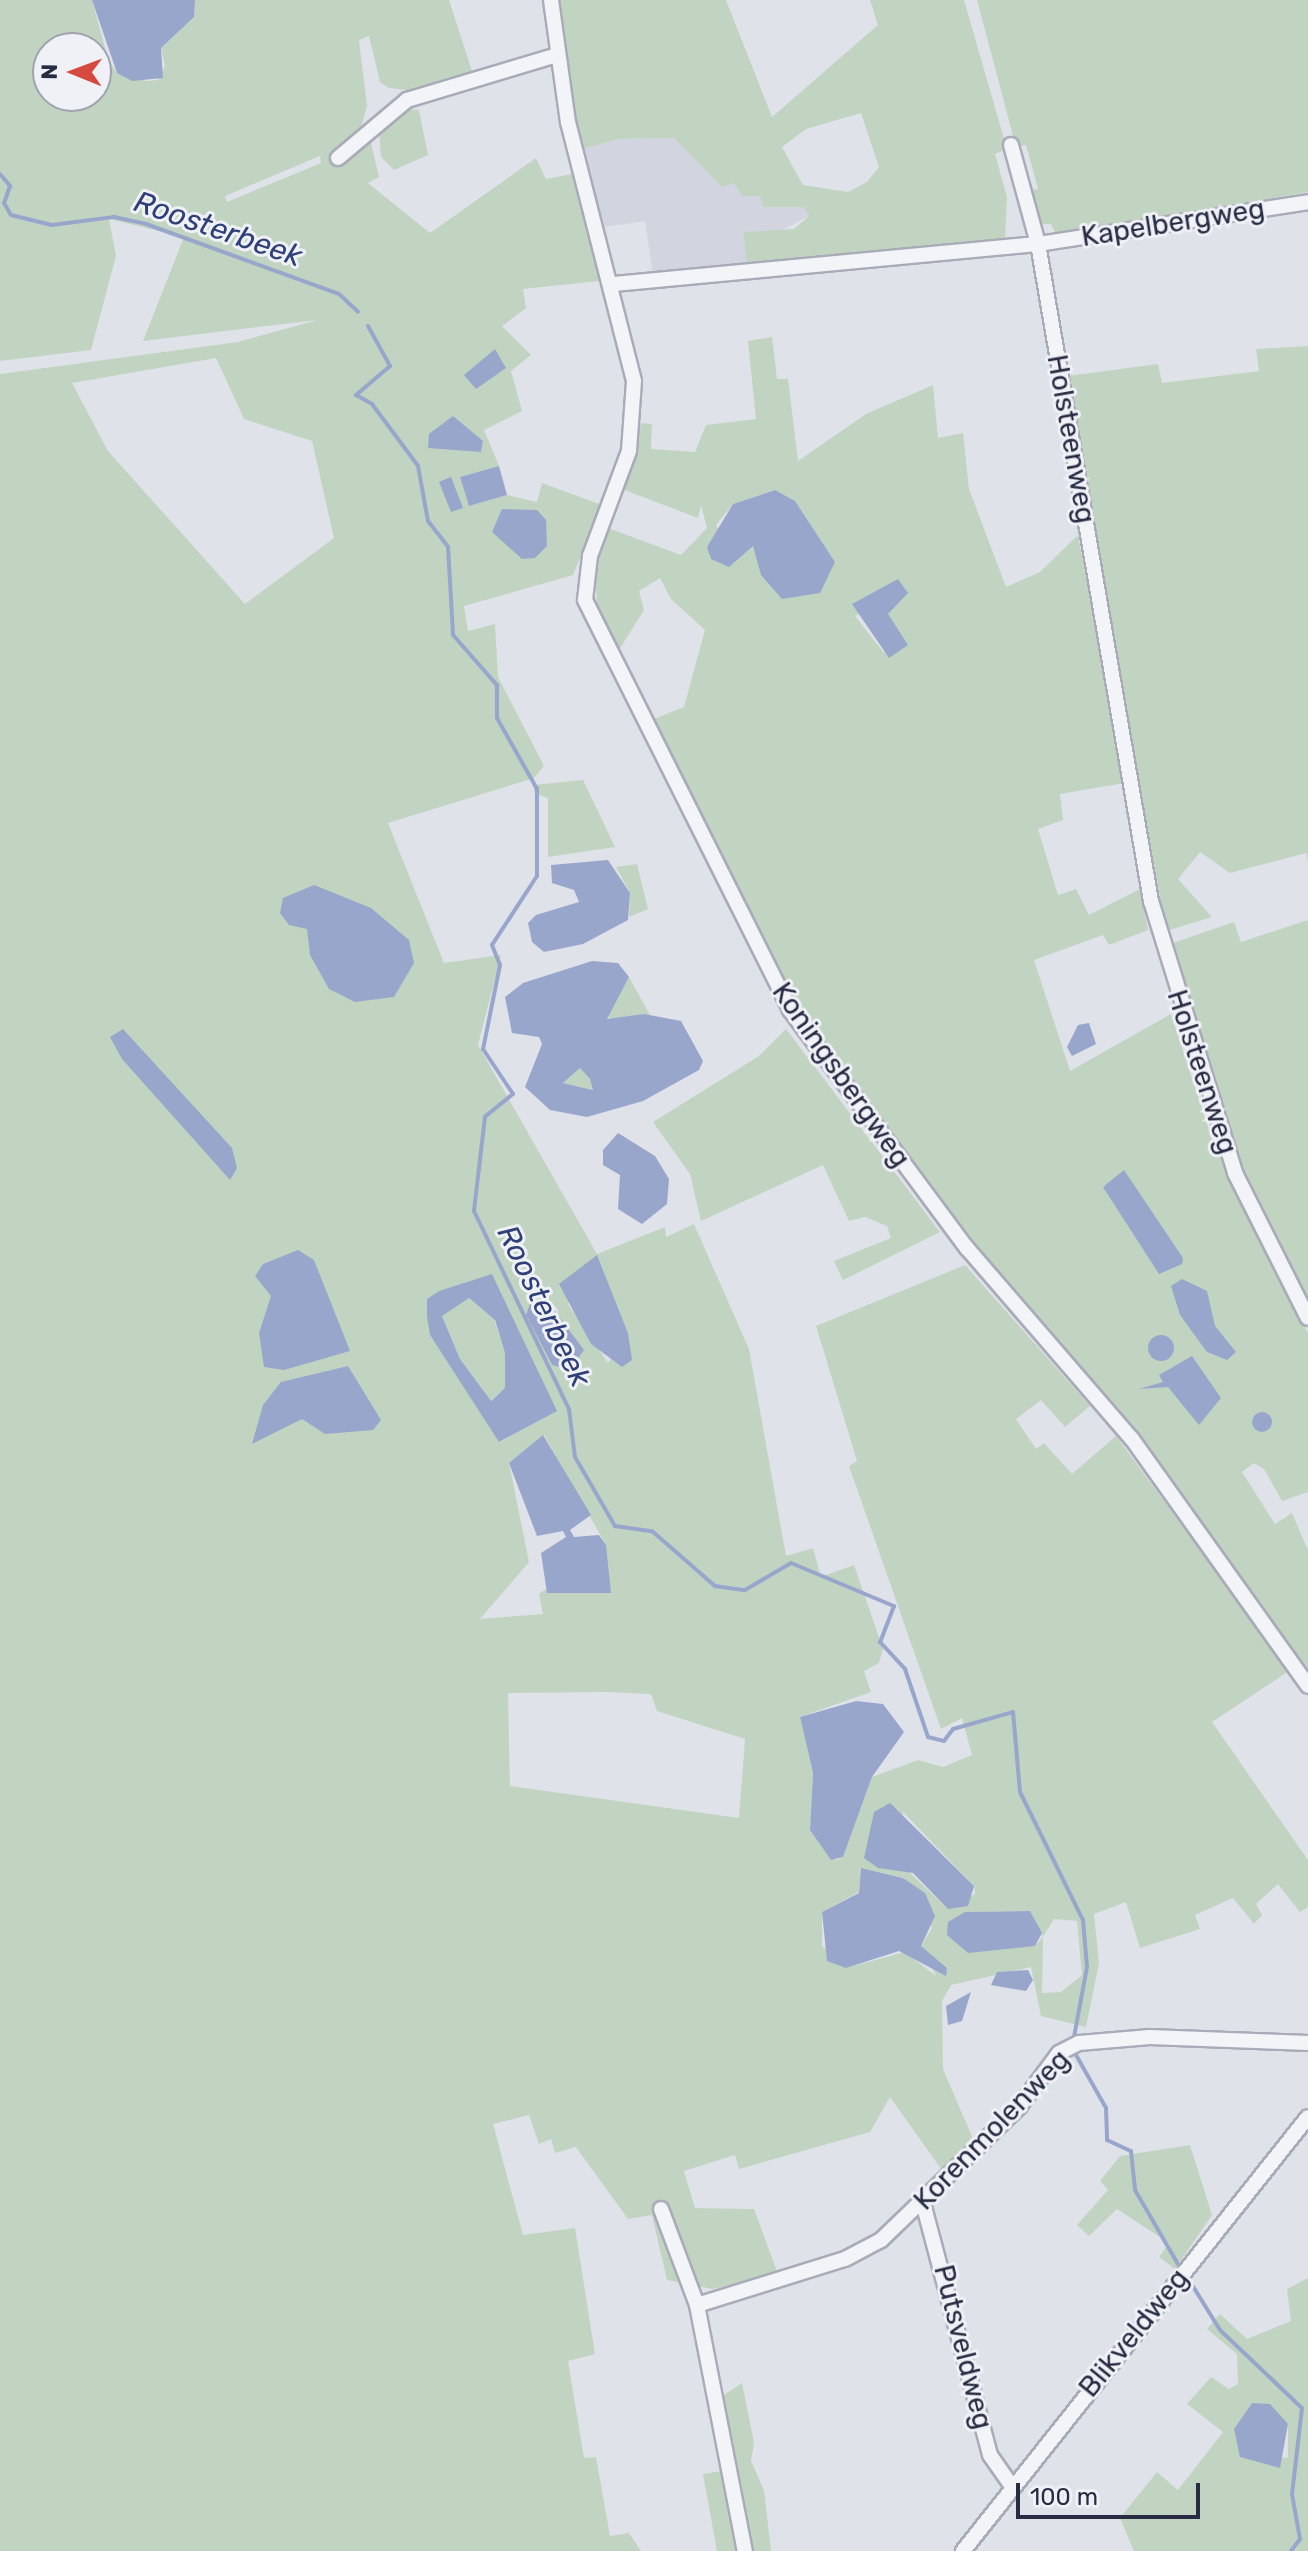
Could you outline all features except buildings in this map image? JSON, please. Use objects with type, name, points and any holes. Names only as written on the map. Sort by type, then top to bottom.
[{"type":"street","points":[[551,0],[557,55],[613,284],[1038,244]]},
{"type":"street","points":[[338,158],[407,100],[557,55]]},
{"type":"street","name":"Holsteenweg","points":[[1011,145],[1038,244],[1151,901],[1235,1173],[1308,1318]]},
{"type":"street","name":"Kapelbergweg","points":[[1038,244],[1308,202]]},
{"type":"street","name":"Koningsbergweg","points":[[613,284],[634,412],[629,451],[584,578],[585,600],[644,730],[790,1010],[967,1248],[1160,1475],[1308,1686]]},
{"type":"street","name":"Korenmolenweg","points":[[697,2305],[863,2251],[923,2203],[1019,2107],[1059,2053],[1079,2043],[1150,2037],[1308,2043]]},
{"type":"street","name":"Blikveldweg","points":[[963,2551],[1308,2117]]},
{"type":"street","name":"Putsveldweg","points":[[923,2203],[990,2455],[1012,2487]]},
{"type":"street","points":[[661,2209],[697,2305],[745,2551]]},
{"type":"shaded area","points":[[675,138],[722,186],[734,183],[742,196],[760,196],[763,207],[804,206],[809,216],[777,233],[743,232],[747,264],[653,274],[645,221],[605,227],[582,149],[620,139]]},
{"type":"green space","points":[[0,0],[92,0],[101,32],[32,32],[32,112],[112,112],[112,65],[117,73],[146,81],[158,80],[165,66],[161,48],[194,17],[195,0],[449,0],[472,71],[414,91],[389,88],[380,82],[369,36],[359,40],[367,106],[360,131],[369,135],[379,177],[368,183],[430,233],[536,158],[546,179],[577,173],[608,280],[523,289],[526,308],[502,326],[531,355],[511,371],[522,411],[484,430],[499,466],[460,477],[469,506],[507,495],[537,502],[542,483],[602,505],[573,575],[464,606],[468,631],[495,624],[498,677],[544,766],[534,778],[388,823],[444,963],[501,955],[478,1045],[597,1254],[665,1227],[666,1237],[694,1224],[749,1349],[786,1556],[813,1548],[821,1577],[854,1565],[883,1649],[879,1663],[864,1671],[871,1692],[800,1717],[813,1773],[810,1830],[836,1860],[843,1857],[872,1777],[918,1760],[943,1767],[972,1755],[962,1718],[941,1729],[849,1466],[857,1461],[816,1326],[965,1265],[1090,1406],[1065,1427],[1041,1400],[1016,1419],[1036,1449],[1044,1443],[1072,1474],[1116,1436],[1289,1671],[1212,1722],[1308,1860],[1308,1907],[1300,1912],[1278,1884],[1256,1904],[1262,1915],[1254,1924],[1233,1898],[1195,1915],[1200,1929],[1140,1948],[1126,1902],[1094,1914],[1099,1963],[1086,2027],[1041,2016],[1031,1967],[951,1985],[942,2001],[943,2069],[974,2141],[944,2173],[890,2097],[870,2132],[739,2169],[735,2155],[684,2171],[695,2208],[754,2209],[778,2274],[713,2289],[667,2280],[652,2215],[628,2219],[576,2147],[555,2153],[551,2139],[539,2144],[529,2115],[493,2124],[523,2235],[575,2228],[595,2354],[568,2361],[584,2458],[596,2457],[610,2536],[629,2533],[641,2551],[0,2551],[0,374],[238,342],[317,320],[143,341],[184,237],[109,219],[116,256],[91,350],[0,361]],"holes":[[[320,156],[321,163],[227,202],[225,196]],[[216,358],[244,419],[312,441],[334,538],[245,604],[108,451],[72,383]],[[597,1256],[628,1333],[608,1363],[568,1304]],[[492,1275],[556,1411],[500,1442],[430,1335],[427,1299]],[[545,1298],[558,1309],[552,1365],[526,1315],[530,1303]],[[544,1435],[606,1545],[539,1594],[543,1614],[480,1619],[529,1562],[509,1463]],[[508,1693],[651,1694],[657,1711],[745,1739],[739,1818],[510,1786]],[[903,1812],[974,1886],[975,1894],[948,1909],[908,1871]],[[861,1868],[904,1878],[932,1928],[921,1946],[936,1976],[905,1952],[846,1968],[822,1946],[822,1912],[859,1892]],[[1030,1911],[1043,1937],[1035,1946],[965,1912]],[[1054,1919],[1077,1921],[1082,1975],[1061,1992],[1042,1993],[1043,1937]]]},
{"type":"green space","points":[[555,0],[726,0],[772,117],[878,25],[870,0],[964,0],[1007,149],[995,154],[1007,197],[1005,239],[747,264],[743,232],[794,229],[809,216],[804,207],[763,207],[760,196],[742,196],[734,183],[722,187],[674,138],[620,139],[582,149]],"holes":[[[861,113],[879,167],[867,182],[848,192],[803,185],[782,147],[806,129]]]},
{"type":"green space","points":[[977,0],[1308,0],[1308,192],[1056,235],[1051,224],[1039,224],[1027,191],[1038,189],[1026,145],[1016,147]]},
{"type":"green space","points":[[404,109],[419,110],[428,155],[394,170],[381,157],[379,130]]},
{"type":"green space","points":[[772,337],[777,379],[788,379],[798,461],[866,414],[933,385],[938,438],[963,433],[969,489],[1006,587],[1040,572],[1078,535],[1124,783],[1060,794],[1063,820],[1038,829],[1058,895],[1076,889],[1089,915],[1140,889],[1148,930],[1109,945],[1103,935],[1034,960],[1070,1071],[1171,1014],[1212,1139],[1308,1333],[1308,1492],[1282,1501],[1264,1469],[1254,1463],[1242,1472],[1275,1524],[1292,1513],[1308,1550],[1308,1677],[1166,1470],[978,1253],[794,1007],[649,721],[684,707],[705,630],[671,599],[660,578],[639,591],[644,610],[617,653],[598,613],[594,568],[608,528],[681,555],[707,528],[701,505],[698,518],[622,489],[641,423],[652,424],[651,449],[695,452],[706,425],[756,419],[748,341]],"holes":[[[774,490],[795,501],[835,562],[759,562],[753,546],[744,546],[739,559],[716,525],[733,504]],[[907,593],[888,614],[884,653],[855,616]]]},
{"type":"green space","points":[[1308,346],[1308,861],[1306,853],[1230,873],[1200,852],[1178,879],[1212,917],[1166,931],[1068,376],[1158,364],[1162,383],[1259,371],[1256,349]]},
{"type":"green space","points":[[583,780],[615,847],[548,857],[548,798],[534,793],[534,785]]},
{"type":"green space","points":[[637,864],[648,909],[629,917],[630,893],[616,867]]},
{"type":"green space","points":[[1308,920],[1308,1305],[1242,1173],[1170,944],[1234,922],[1241,942]]},
{"type":"green space","points":[[629,977],[650,1015],[667,1023],[644,1014],[611,1022],[606,1013]]},
{"type":"green space","points":[[786,1029],[940,1232],[843,1280],[834,1261],[891,1238],[887,1226],[865,1217],[849,1221],[823,1165],[701,1221],[690,1174],[653,1122],[759,1056]]},
{"type":"green space","points":[[580,1068],[590,1079],[594,1090],[563,1083]]},
{"type":"green space","points":[[469,1298],[494,1319],[505,1353],[505,1388],[490,1401],[460,1359],[442,1316],[441,1309]]},
{"type":"green space","points":[[1190,2145],[1212,2215],[1175,2269],[1159,2257],[1169,2243],[1117,2209],[1089,2236],[1077,2225],[1108,2190],[1100,2181],[1120,2156]]},
{"type":"green space","points":[[1308,2278],[1308,2551],[1134,2551],[1120,2518],[1157,2472],[1178,2490],[1223,2432],[1187,2404],[1211,2377],[1229,2389],[1238,2384],[1237,2354],[1207,2329],[1220,2314],[1247,2339],[1291,2321],[1287,2289]],"holes":[[[1252,2403],[1288,2424],[1288,2458],[1241,2457],[1234,2429]]]},
{"type":"green space","points":[[742,2383],[754,2443],[751,2461],[764,2490],[771,2551],[751,2551],[721,2397]]},
{"type":"green space","points":[[722,2471],[738,2551],[717,2551],[703,2474]]},
{"type":"water","points":[[92,0],[195,0],[194,17],[161,48],[163,78],[132,81],[117,73],[112,58],[112,32],[103,32]]},
{"type":"water","points":[[495,349],[506,368],[476,389],[464,375]]},
{"type":"water","points":[[453,416],[483,441],[481,452],[428,448],[429,434]]},
{"type":"water","points":[[499,466],[507,495],[469,506],[460,477]]},
{"type":"water","points":[[451,477],[463,508],[451,512],[439,482]]},
{"type":"water","points":[[775,490],[795,501],[835,562],[820,593],[782,599],[761,575],[753,546],[729,567],[711,559],[707,547],[733,504]]},
{"type":"water","points":[[502,509],[537,510],[546,520],[547,546],[535,558],[522,559],[492,532]]},
{"type":"water","points":[[898,579],[908,593],[888,614],[908,645],[889,658],[852,604]]},
{"type":"water","points":[[608,860],[630,893],[628,920],[583,944],[544,952],[532,942],[528,923],[536,915],[579,902],[574,890],[552,883],[551,865]]},
{"type":"water","points":[[314,885],[371,908],[409,940],[414,963],[394,997],[355,1002],[329,989],[310,955],[307,929],[289,925],[280,913],[283,898]]},
{"type":"water","points":[[592,961],[618,963],[629,977],[607,1019],[644,1014],[681,1021],[703,1061],[699,1070],[643,1101],[587,1117],[550,1110],[525,1087],[542,1044],[539,1037],[512,1033],[505,997],[523,983]],"holes":[[[580,1068],[590,1079],[593,1090],[563,1083]]]},
{"type":"water","points":[[1089,1023],[1096,1044],[1072,1056],[1067,1047],[1078,1025]]},
{"type":"water","points":[[123,1029],[232,1148],[237,1168],[230,1180],[122,1059],[110,1037]]},
{"type":"water","points":[[618,1133],[655,1156],[669,1179],[667,1204],[642,1224],[618,1209],[620,1175],[603,1165],[603,1150]]},
{"type":"water","points":[[1124,1170],[1183,1258],[1182,1264],[1159,1274],[1103,1187]]},
{"type":"water","points":[[298,1250],[314,1260],[350,1351],[284,1370],[264,1367],[259,1333],[271,1296],[255,1276],[263,1264]]},
{"type":"water","points":[[597,1255],[628,1333],[632,1360],[622,1367],[591,1344],[559,1284]]},
{"type":"water","points":[[492,1274],[557,1411],[499,1442],[430,1335],[427,1299],[439,1291]],"holes":[[[469,1298],[495,1320],[505,1353],[505,1388],[491,1401],[460,1359],[442,1316]]]},
{"type":"water","points":[[1182,1279],[1207,1291],[1215,1326],[1236,1352],[1227,1360],[1207,1352],[1180,1315],[1171,1286]]},
{"type":"water","points":[[545,1298],[584,1350],[569,1370],[552,1365],[526,1315],[530,1303]]},
{"type":"water","points":[[1161,1335],[1170,1339],[1174,1348],[1170,1357],[1161,1361],[1152,1357],[1148,1348],[1152,1339]]},
{"type":"water","points":[[1192,1356],[1221,1398],[1199,1425],[1168,1387],[1139,1389],[1163,1382],[1159,1375]]},
{"type":"water","points":[[348,1366],[381,1420],[373,1430],[325,1434],[302,1419],[252,1444],[263,1405],[281,1382]]},
{"type":"water","points":[[1262,1412],[1269,1415],[1272,1422],[1269,1429],[1262,1432],[1255,1429],[1252,1422],[1255,1415]]},
{"type":"water","points":[[543,1435],[591,1515],[570,1530],[574,1537],[599,1535],[606,1545],[611,1593],[547,1593],[541,1553],[566,1537],[563,1531],[537,1536],[509,1463]]},
{"type":"water","points":[[856,1701],[883,1704],[904,1732],[872,1777],[843,1857],[831,1860],[810,1830],[813,1773],[800,1717]]},
{"type":"water","points":[[890,1803],[974,1886],[968,1906],[948,1909],[913,1873],[878,1868],[864,1858],[874,1812]]},
{"type":"water","points":[[861,1868],[903,1878],[925,1893],[935,1916],[921,1946],[947,1968],[946,1976],[899,1951],[846,1968],[827,1961],[822,1912],[859,1893]]},
{"type":"water","points":[[1030,1911],[1042,1933],[1035,1946],[968,1953],[947,1935],[948,1922],[965,1912]]},
{"type":"water","points":[[1028,1970],[1033,1980],[1026,1991],[991,1985],[997,1972]]},
{"type":"water","points":[[971,1992],[962,2021],[948,2025],[946,2006]]},
{"type":"water","points":[[1252,2403],[1270,2404],[1288,2424],[1280,2468],[1240,2457],[1234,2429]]},
{"type":"waterway","name":"Roosterbeek","points":[[0,174],[10,186],[4,203],[11,215],[52,225],[114,217],[146,224],[339,294],[358,312]]},
{"type":"waterway","name":"Roosterbeek","points":[[368,326],[390,366],[356,395],[372,404],[418,466],[428,521],[448,547],[453,635],[497,685],[497,718],[537,789],[537,876],[492,945],[500,965],[483,1049],[513,1094],[485,1117],[474,1211],[569,1409],[575,1457],[615,1526],[652,1531],[715,1586],[745,1590],[791,1563],[894,1606],[880,1642],[905,1669],[928,1737],[944,1741],[953,1729],[1013,1712],[1020,1792],[1083,1920],[1087,1967],[1074,2037]]},
{"type":"waterway","name":"Roosterbeek","points":[[1076,2055],[1106,2108],[1107,2140],[1131,2151],[1135,2190],[1182,2271]]},
{"type":"waterway","name":"Roosterbeek","points":[[1186,2275],[1220,2330],[1302,2408],[1292,2494],[1300,2539],[1291,2551]]}]
